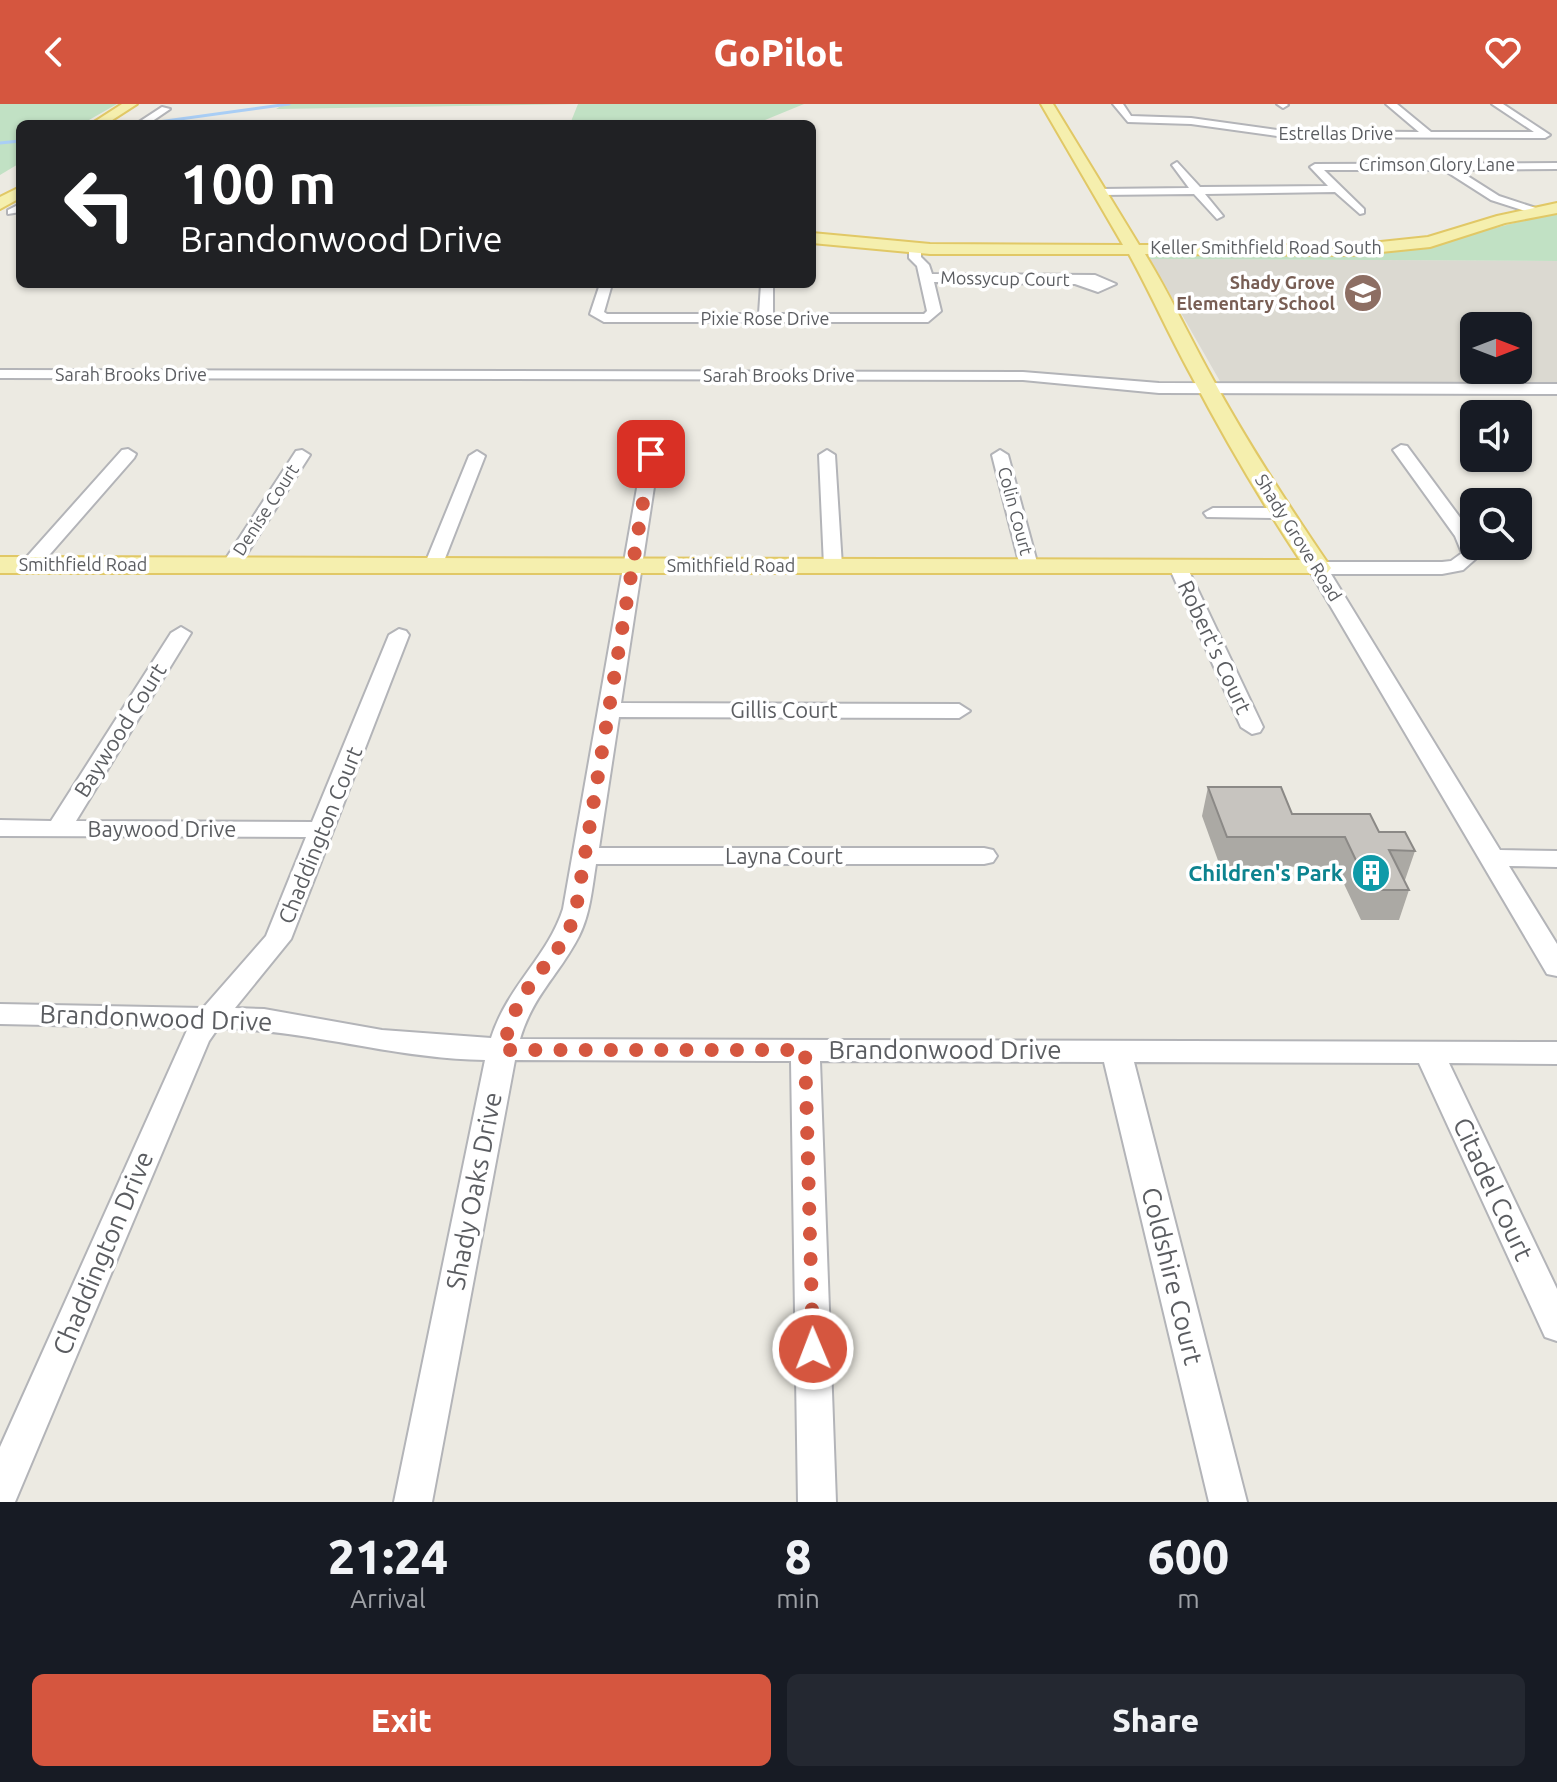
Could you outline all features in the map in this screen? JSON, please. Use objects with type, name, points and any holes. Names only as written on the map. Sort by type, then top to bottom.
[{"type":"main road","points":[[104,120],[131,104]]},
{"type":"main road","name":"Shady Grove Road","points":[[1047,104],[1164,300],[1208,388],[1281,513],[1318,568]]},
{"type":"main road","points":[[129,120],[159,106]]},
{"type":"main road","name":"Keller Smithfield Road South","points":[[816,238],[922,248],[1392,247],[1455,236],[1526,208],[1557,202]]},
{"type":"main road","name":"Keller Smithfield Road South","points":[[1526,208],[1557,208]]},
{"type":"main road","name":"Smithfield Road","points":[[0,565],[1318,568]]},
{"type":"street","name":"Estrellas Drive","points":[[1118,104],[1128,119],[1191,121],[1269,133],[1545,135]]},
{"type":"street","points":[[1391,104],[1428,134]]},
{"type":"street","points":[[1497,104],[1557,143]]},
{"type":"street","points":[[1177,165],[1217,216]]},
{"type":"street","points":[[1444,165],[1470,185],[1526,208]]},
{"type":"street","name":"Crimson Glory Lane","points":[[1337,189],[1315,169],[1317,166],[1557,166]]},
{"type":"street","points":[[1098,190],[1337,189],[1360,211]]},
{"type":"street","points":[[922,248],[929,258],[924,271]]},
{"type":"street","name":"Mossycup Court","points":[[924,271],[1083,280]]},
{"type":"street","name":"Pixie Rose Drive","points":[[605,288],[599,316],[766,319],[931,316],[934,311],[924,271]]},
{"type":"street","points":[[766,319],[767,288]]},
{"type":"street","name":"Sarah Brooks Drive","points":[[0,374],[1023,376],[1136,386],[1208,388],[1557,389]]},
{"type":"street","points":[[1535,389],[1557,410]]},
{"type":"street","points":[[1318,568],[1442,568],[1456,566],[1471,555],[1471,547],[1464,535],[1401,450]]},
{"type":"street","points":[[30,565],[128,454]]},
{"type":"street","name":"Shady Oaks Drive","points":[[413,1502],[502,1050],[523,996],[558,953],[571,931],[651,454]]},
{"type":"street","name":"Denise Court","points":[[230,566],[302,455]]},
{"type":"street","points":[[827,455],[833,566]]},
{"type":"street","name":"Colin Court","points":[[1000,455],[1029,566]]},
{"type":"street","points":[[433,566],[477,456]]},
{"type":"street","points":[[1213,513],[1281,513]]},
{"type":"street","name":"Robert's Court","points":[[1178,567],[1252,727]]},
{"type":"street","name":"Shady Grove Road","points":[[1318,568],[1557,967]]},
{"type":"street","name":"Baywood Court","points":[[59,828],[181,633]]},
{"type":"street","name":"Chaddington Court","points":[[210,1016],[258,967],[278,939],[399,635]]},
{"type":"street","name":"Gillis Court","points":[[609,710],[959,711]]},
{"type":"street","name":"Baywood Drive","points":[[0,828],[323,830]]},
{"type":"street","name":"Layna Court","points":[[585,856],[984,856]]},
{"type":"street","points":[[1491,858],[1557,859]]},
{"type":"street","name":"Brandonwood Drive","points":[[0,1014],[264,1019],[423,1047],[502,1050],[1557,1053]]},
{"type":"street","name":"Chaddington Drive","points":[[0,1491],[164,1110],[196,1038],[210,1016]]},
{"type":"street","points":[[805,1050],[817,1502]]},
{"type":"street","name":"Coldshire Court","points":[[1116,1051],[1228,1502]]},
{"type":"street","name":"Citadel Court","points":[[1429,1053],[1557,1326]]},
{"type":"shaded area","name":"Shady Grove Elementary School","points":[[1150,259],[1557,261],[1557,383],[1532,383],[1532,312],[1460,312],[1460,383],[1221,383]]},
{"type":"green space","points":[[0,104],[117,104],[89,120],[16,120],[16,165],[0,175]]},
{"type":"green space","points":[[284,104],[578,104],[276,109]]},
{"type":"green space","points":[[578,104],[804,104],[765,120],[572,120]]},
{"type":"green space","points":[[1557,212],[1557,261],[1150,259],[1147,252],[1425,246]]},
{"type":"building","points":[[1208,787],[1281,787],[1292,814],[1370,814],[1379,832],[1405,832],[1415,851],[1389,850],[1409,890],[1370,890],[1345,837],[1227,837]]},
{"type":"waterway","points":[[173,120],[289,104]]},
{"type":"waterway","points":[[0,143],[16,141]]},
{"type":"place","name":"Shady Grove Elementary School","points":[[1363,293]]},
{"type":"place","name":"Children's Park","points":[[1371,873]]},
{"type":"route","points":[[651,454],[571,931],[558,953],[523,996],[502,1050],[805,1050],[813,1349]]}]
